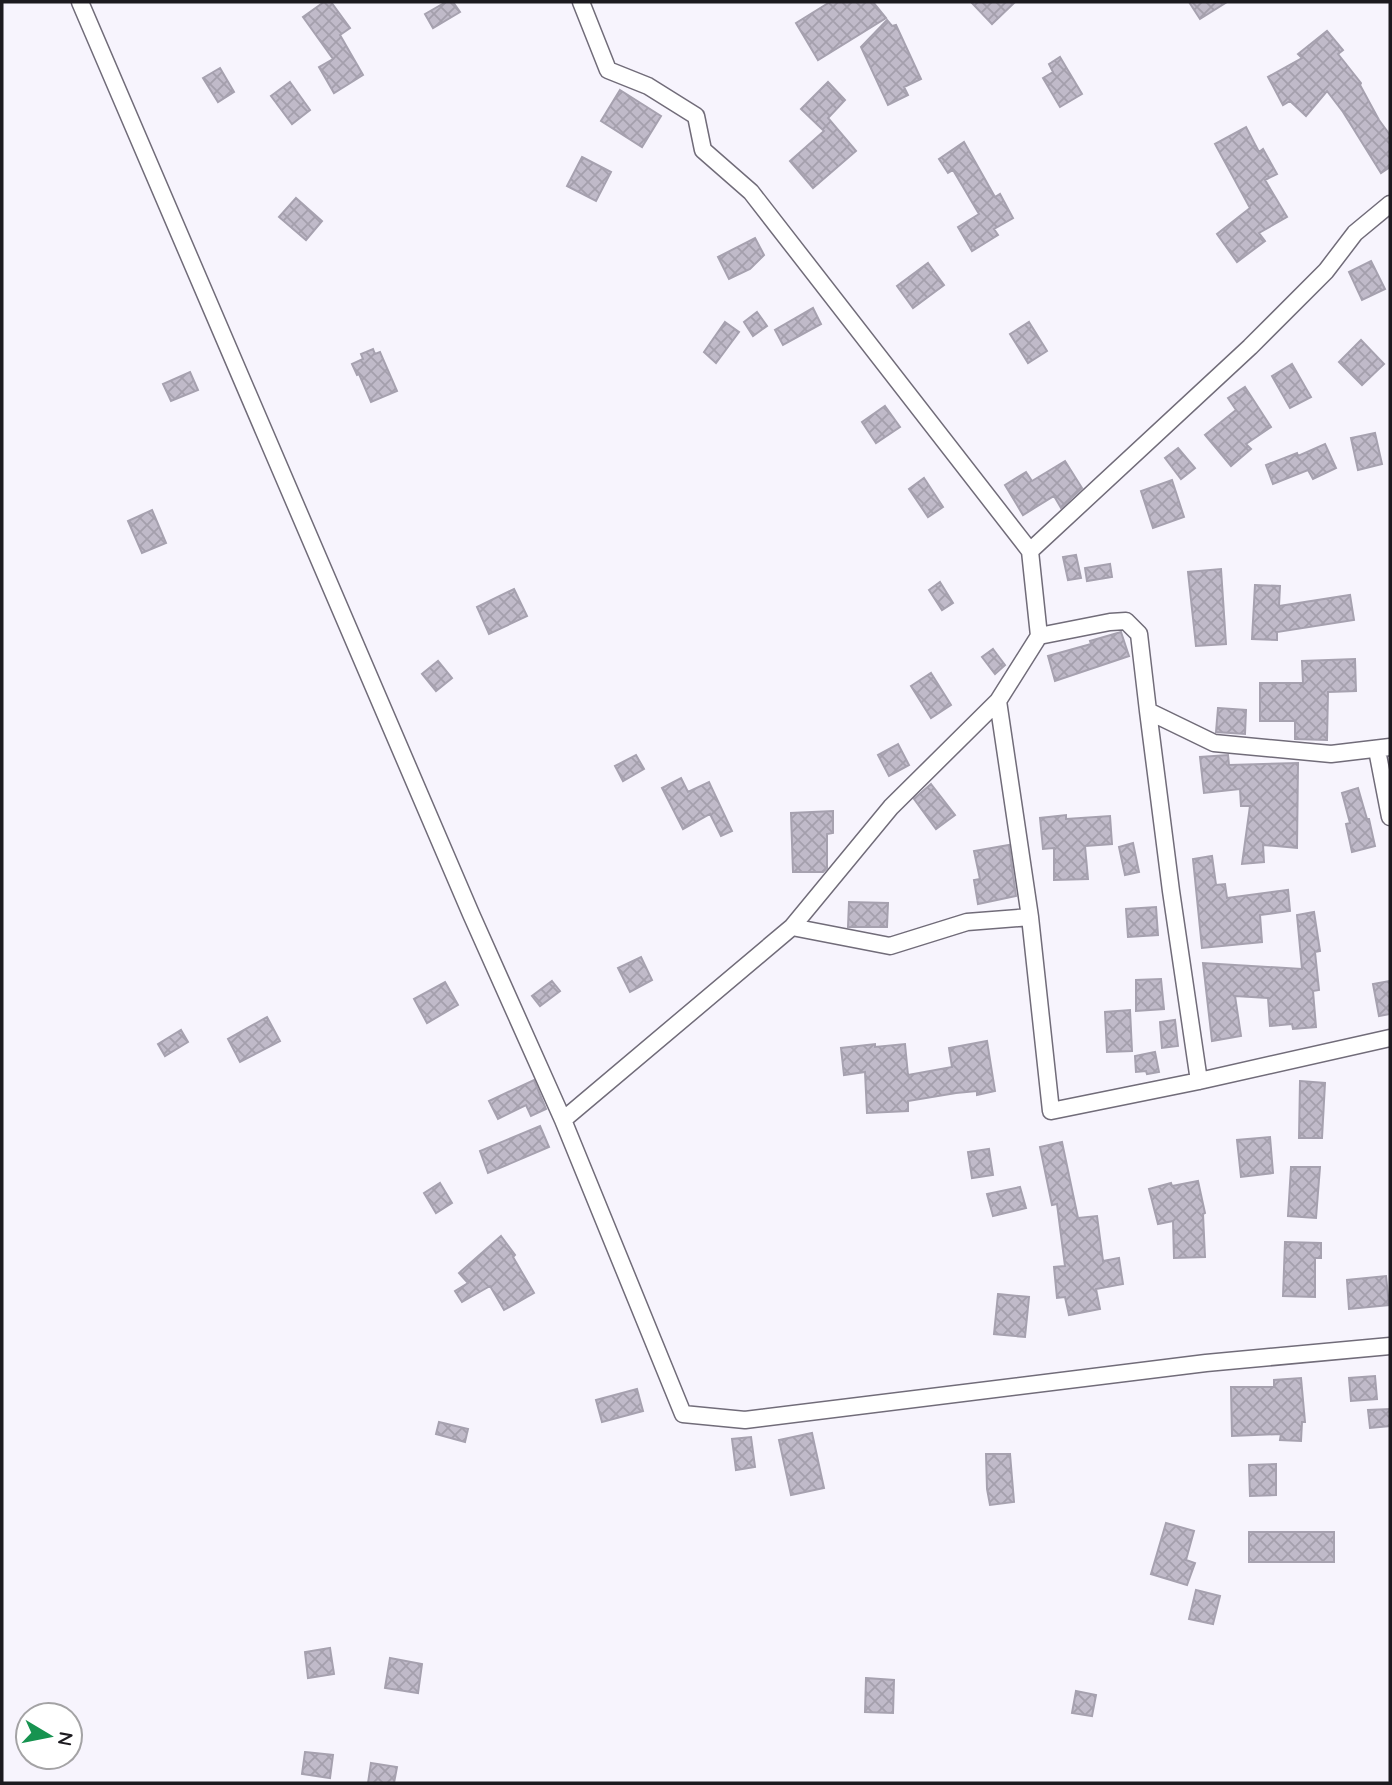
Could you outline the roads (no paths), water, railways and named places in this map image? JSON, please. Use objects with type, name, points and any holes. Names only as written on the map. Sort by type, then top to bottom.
[{"type":"street","points":[[80,2],[471,914],[563,1120],[683,1414],[745,1420],[1206,1363],[1390,1346]]},
{"type":"street","points":[[563,1120],[792,927],[891,807],[998,701],[1039,636],[1030,551],[751,192],[703,150],[696,116],[648,86],[608,70],[581,2]]},
{"type":"street","points":[[1030,551],[1250,347],[1326,271],[1355,233],[1390,204]]},
{"type":"street","points":[[1039,636],[1126,621],[1139,634],[1171,891],[1199,1081]]},
{"type":"street","points":[[998,701],[1030,917],[1051,1111],[1390,1038]]},
{"type":"street","points":[[1148,711],[1214,743],[1331,754],[1384,748],[1390,817]]},
{"type":"street","points":[[792,927],[890,946],[967,922],[1030,917]]}]
